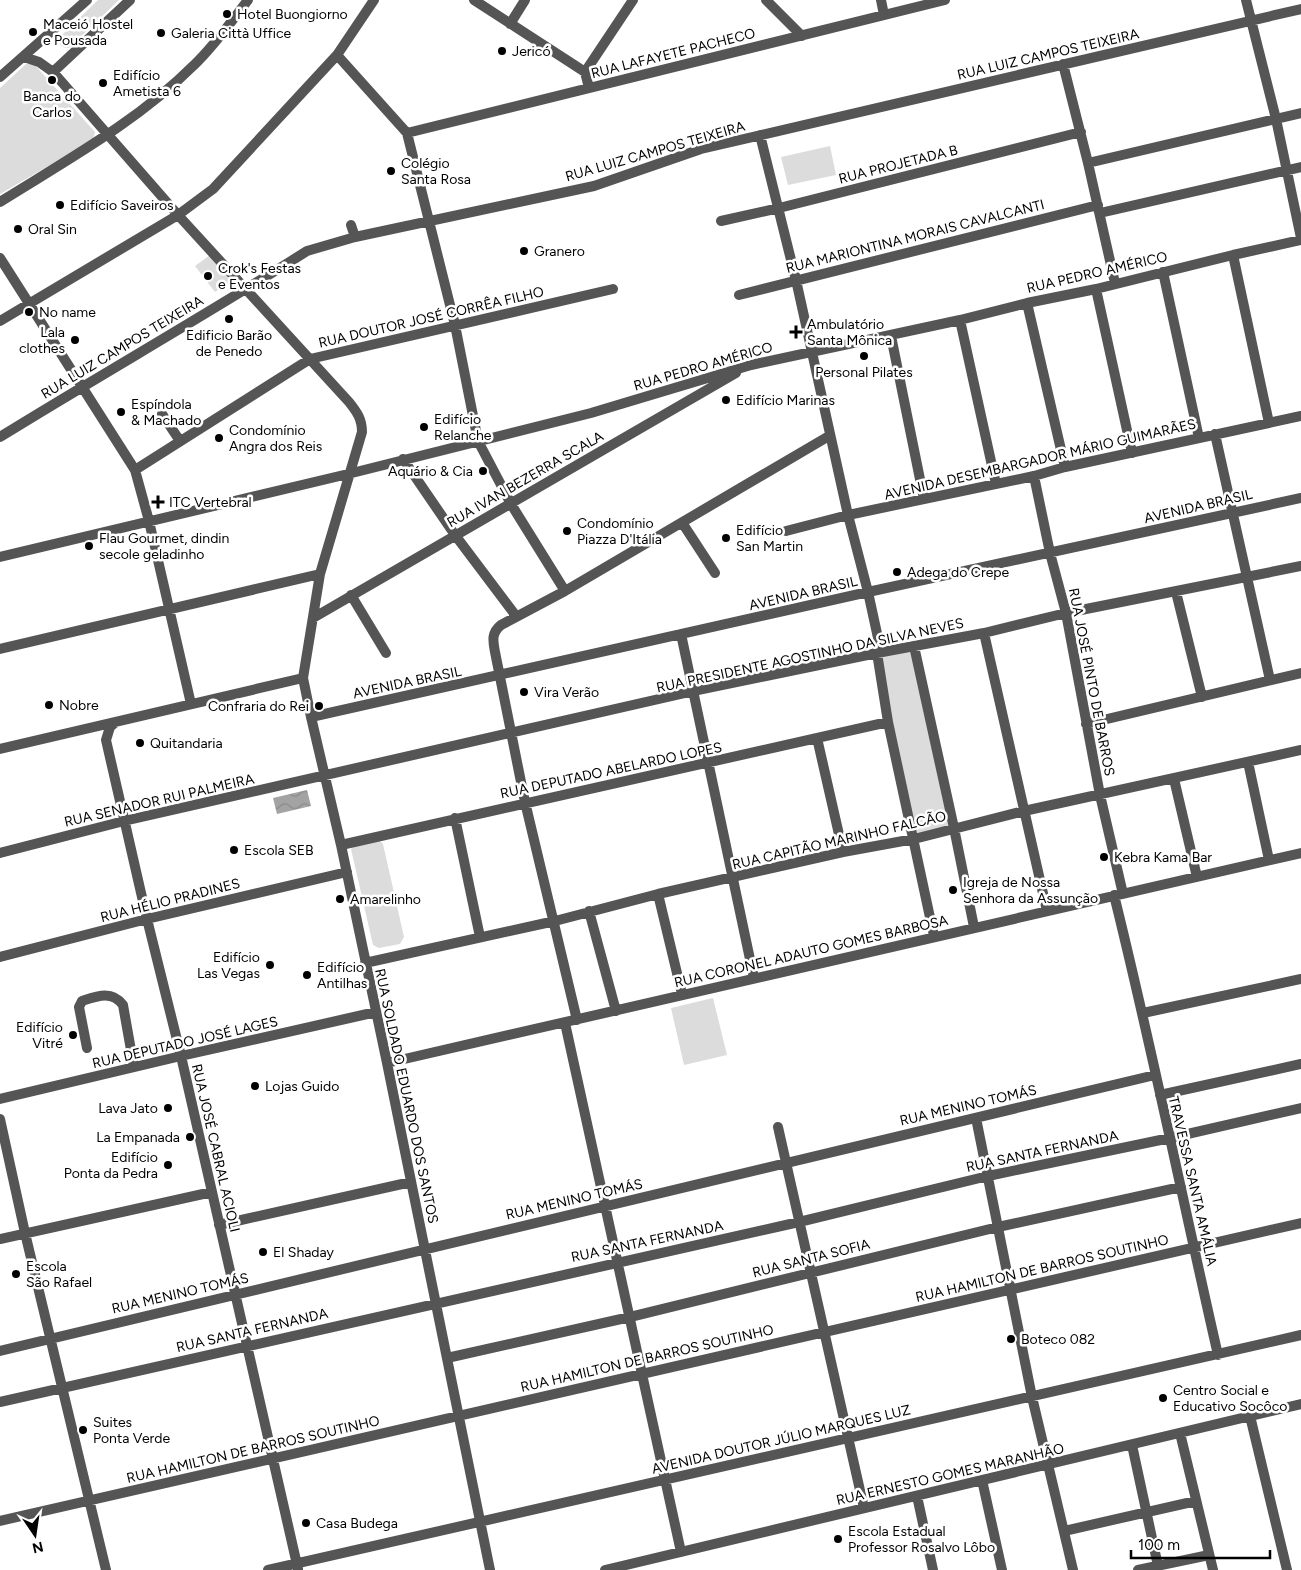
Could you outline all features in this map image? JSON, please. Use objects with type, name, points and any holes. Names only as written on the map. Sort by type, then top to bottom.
[{"type":"street","points":[[0,77],[87,0]]},
{"type":"street","points":[[53,72],[130,0]]},
{"type":"street","points":[[0,202],[108,135],[166,91],[212,46],[248,0]]},
{"type":"street","points":[[0,321],[178,215],[213,189],[336,55],[374,0]]},
{"type":"street","points":[[474,0],[585,72],[589,88]]},
{"type":"street","points":[[510,24],[525,0]]},
{"type":"street","points":[[585,72],[633,0]]},
{"type":"street","points":[[766,0],[802,36]]},
{"type":"street","points":[[881,0],[884,15]]},
{"type":"street","name":"RUA LAFAYETE PACHECO","points":[[407,133],[945,0]]},
{"type":"street","points":[[1246,0],[1276,118],[1301,239]]},
{"type":"street","name":"RUA LUIZ CAMPOS TEIXEIRA","points":[[0,438],[307,251],[355,238],[594,186],[701,149],[1301,9]]},
{"type":"street","points":[[336,55],[407,133],[455,325],[478,441],[511,504],[565,591]]},
{"type":"street","name":"RUA SOLDADO EDUARDO DOS SANTOS","points":[[24,57],[39,62],[53,72],[178,215],[349,402],[358,413],[362,424],[362,432],[348,474],[320,574],[303,678],[310,717],[341,845],[387,1063],[490,1570]]},
{"type":"street","points":[[1063,64],[1081,132],[1115,283]]},
{"type":"street","points":[[1088,162],[1301,112]]},
{"type":"street","name":"RUA PROJETADA B","points":[[721,221],[1081,132]]},
{"type":"street","points":[[760,135],[796,280],[829,436],[878,638],[877,653],[888,722],[934,936]]},
{"type":"street","name":"RUA MARIONTINA MORAIS CAVALCANTI","points":[[739,295],[1099,209],[1301,167]]},
{"type":"street","points":[[351,225],[355,238]]},
{"type":"street","name":"RUA PEDRO AMÉRICO","points":[[0,557],[348,474],[591,412],[751,364],[891,336],[1301,239]]},
{"type":"street","points":[[1233,255],[1269,422]]},
{"type":"street","points":[[0,258],[135,470],[149,521],[191,704]]},
{"type":"street","points":[[1163,272],[1198,438]]},
{"type":"street","name":"RUA DOUTOR JOSÉ CORRÊA FILHO","points":[[135,470],[310,360],[613,289]]},
{"type":"street","points":[[1096,289],[1132,453]]},
{"type":"street","points":[[1027,303],[1065,467]]},
{"type":"street","points":[[960,320],[996,484]]},
{"type":"street","points":[[891,336],[924,499]]},
{"type":"street","name":"RUA IVAN BEZERRA SCALA","points":[[313,618],[751,364]]},
{"type":"street","points":[[162,414],[180,441]]},
{"type":"street","name":"AVENIDA DESEMBARGADOR MÁRIO GUIMARÃES","points":[[786,531],[848,515],[1034,476],[1065,467],[1301,416]]},
{"type":"street","points":[[1215,434],[1270,680]]},
{"type":"street","points":[[577,1020],[555,921],[525,802],[494,652],[493,637],[496,629],[516,616],[565,591],[683,524],[829,436]]},
{"type":"street","points":[[403,459],[455,535],[516,616]]},
{"type":"street","name":"RUA JOSÉ PINTO DE BARROS","points":[[1034,476],[1050,553],[1066,614],[1118,895],[1143,1012]]},
{"type":"street","name":"AVENIDA BRASIL","points":[[310,717],[868,592],[1301,498]]},
{"type":"street","points":[[683,524],[715,573]]},
{"type":"street","name":"RUA PRESIDENTE AGOSTINHO DA SILVA NEVES","points":[[325,775],[694,691],[984,633],[1066,614],[1301,566]]},
{"type":"street","points":[[0,649],[320,574]]},
{"type":"street","points":[[1176,592],[1202,697]]},
{"type":"street","points":[[351,595],[386,653]]},
{"type":"street","points":[[984,633],[1047,911]]},
{"type":"street","points":[[681,634],[754,978]]},
{"type":"street","points":[[914,646],[974,927]]},
{"type":"street","points":[[1086,724],[1301,673]]},
{"type":"street","points":[[0,749],[303,678]]},
{"type":"street","points":[[86,729],[97,731],[106,740],[110,727],[116,722]]},
{"type":"street","name":"RUA DEPUTADO ABELARDO LOPES","points":[[341,845],[525,802],[888,722]]},
{"type":"street","points":[[817,738],[843,852]]},
{"type":"street","name":"RUA JOSÉ CABRAL ACIOLI","points":[[106,740],[147,920],[181,1056],[297,1567]]},
{"type":"street","name":"RUA CAPITÃO MARINHO FALCÃO","points":[[365,963],[555,921],[658,894],[1301,750]]},
{"type":"street","points":[[1248,762],[1269,860]]},
{"type":"street","name":"RUA SENADOR RUI PALMEIRA","points":[[0,854],[124,821],[325,775]]},
{"type":"street","points":[[1174,779],[1197,877]]},
{"type":"street","points":[[455,818],[480,937]]},
{"type":"street","name":"RUA CORONEL ADAUTO GOMES BARBOSA","points":[[387,1063],[934,936],[1301,854]]},
{"type":"street","name":"RUA HÉLIO PRADINES","points":[[0,957],[346,872]]},
{"type":"street","points":[[658,894],[682,994]]},
{"type":"street","points":[[588,911],[616,1011]]},
{"type":"street","points":[[369,978],[377,964],[384,959]]},
{"type":"street","points":[[358,1017],[366,1011],[370,1000],[365,963]]},
{"type":"street","points":[[1143,1012],[1301,979]]},
{"type":"street","points":[[87,1048],[79,1008],[82,1001],[102,994],[119,999],[123,1005],[134,1067]]},
{"type":"street","name":"RUA DEPUTADO JOSÉ LAGES","points":[[0,1099],[376,1012]]},
{"type":"street","name":"TRAVESSA SANTA AMÁLIA","points":[[1143,1012],[1155,1075],[1218,1355]]},
{"type":"street","points":[[565,1023],[681,1552]]},
{"type":"street","points":[[1160,1095],[1301,1064]]},
{"type":"street","name":"RUA MENINO TOMÁS","points":[[0,1351],[1155,1075]]},
{"type":"street","name":"RUA SANTA FERNANDA","points":[[0,1402],[800,1222],[988,1176],[1170,1138],[1301,1108]]},
{"type":"street","points":[[976,1118],[1032,1397],[1073,1570]]},
{"type":"street","points":[[0,1119],[25,1233],[106,1570]]},
{"type":"street","points":[[778,1127],[864,1508]]},
{"type":"street","points":[[219,1225],[411,1182]]},
{"type":"street","name":"RUA SANTA SOFIA","points":[[447,1358],[998,1227],[1181,1187]]},
{"type":"street","points":[[0,1239],[212,1192]]},
{"type":"street","name":"RUA HAMILTON DE BARROS SOUTINHO","points":[[0,1521],[1301,1223]]},
{"type":"street","name":"AVENIDA DOUTOR JÚLIO MARQUES LUZ","points":[[268,1570],[297,1567],[481,1521],[1301,1335]]},
{"type":"street","name":"RUA ERNESTO GOMES MARANHÃO","points":[[605,1570],[636,1566],[681,1552],[1301,1404]]},
{"type":"street","points":[[1250,1416],[1287,1570]]},
{"type":"street","points":[[1180,1433],[1213,1570]]},
{"type":"street","points":[[1132,1445],[1154,1568]]},
{"type":"street","points":[[982,1480],[1002,1570]]},
{"type":"street","points":[[916,1496],[933,1570]]},
{"type":"street","points":[[1064,1531],[1196,1501]]},
{"type":"street","points":[[1138,1570],[1210,1555]]},
{"type":"shaded area","points":[[98,0],[119,0],[69,48],[62,47],[59,38]]},
{"type":"shaded area","points":[[26,64],[34,64],[95,132],[93,140],[0,194],[0,88]]},
{"type":"shaded area","points":[[830,146],[836,175],[788,185],[781,157]]},
{"type":"shaded area","points":[[210,255],[232,280],[215,292],[195,266]]},
{"type":"shaded area","points":[[914,646],[954,828],[914,839],[877,653]]},
{"type":"shaded area","points":[[378,839],[383,844],[404,937],[400,944],[379,948],[373,945],[351,849],[357,844]]},
{"type":"shaded area","points":[[713,998],[727,1055],[684,1065],[671,1008]]},
{"type":"water","points":[[307,790],[311,806],[277,814],[273,798]]},
{"type":"place","name":"Hotel Buongiorno","points":[[227,14]]},
{"type":"place","name":"Maceió Hostel e Pousada","points":[[33,32]]},
{"type":"place","name":"Galeria Città Uffice","points":[[161,33]]},
{"type":"place","name":"Jericó","points":[[502,51]]},
{"type":"place","name":"Banca do Carlos","points":[[52,80]]},
{"type":"place","name":"Edifício Ametista 6","points":[[103,83]]},
{"type":"place","name":"Colégio Santa Rosa","points":[[391,171]]},
{"type":"place","name":"Edifício Saveiros","points":[[60,205]]},
{"type":"place","name":"Oral Sin","points":[[18,229]]},
{"type":"place","name":"Granero","points":[[524,251]]},
{"type":"place","name":"Crok's Festas e Eventos","points":[[208,276]]},
{"type":"place","name":"No name","points":[[29,312]]},
{"type":"place","name":"Edificio Barão de Penedo","points":[[229,319]]},
{"type":"place","name":"Ambulatório Santa Mônica","points":[[796,332]]},
{"type":"place","name":"Lala clothes","points":[[75,340]]},
{"type":"place","name":"Personal Pilates","points":[[864,356]]},
{"type":"place","name":"Edifício Marinas","points":[[726,400]]},
{"type":"place","name":"Espíndola & Machado","points":[[121,412]]},
{"type":"place","name":"Edifício Relanche","points":[[424,427]]},
{"type":"place","name":"Condomínio Angra dos Reis","points":[[219,438]]},
{"type":"place","name":"Aquário & Cia","points":[[483,471]]},
{"type":"place","name":"ITC Vertebral","points":[[158,502]]},
{"type":"place","name":"Condomínio Piazza D'Itália","points":[[567,531]]},
{"type":"place","name":"Edifício San Martin","points":[[726,538]]},
{"type":"place","name":"Flau Gourmet, dindin secole geladinho","points":[[89,546]]},
{"type":"place","name":"Adega do Crepe","points":[[897,572]]},
{"type":"place","name":"Vira Verão","points":[[524,692]]},
{"type":"place","name":"Nobre","points":[[49,705]]},
{"type":"place","name":"Confraria do Rei","points":[[319,706]]},
{"type":"place","name":"Quitandaria","points":[[140,743]]},
{"type":"place","name":"Escola SEB","points":[[234,850]]},
{"type":"place","name":"Kebra Kama Bar","points":[[1104,857]]},
{"type":"place","name":"Igreja de Nossa Senhora da Assunção","points":[[953,890]]},
{"type":"place","name":"Amarelinho","points":[[340,899]]},
{"type":"place","name":"Edifício Las Vegas","points":[[270,965]]},
{"type":"place","name":"Edifício Antilhas","points":[[307,975]]},
{"type":"place","name":"Edifício Vitré","points":[[73,1035]]},
{"type":"place","name":"Lojas Guido","points":[[255,1086]]},
{"type":"place","name":"Lava Jato","points":[[168,1108]]},
{"type":"place","name":"La Empanada","points":[[190,1137]]},
{"type":"place","name":"Edifício Ponta da Pedra","points":[[168,1165]]},
{"type":"place","name":"El Shaday","points":[[263,1252]]},
{"type":"place","name":"Escola São Rafael","points":[[16,1274]]},
{"type":"place","name":"Boteco 082","points":[[1011,1339]]},
{"type":"place","name":"Centro Social e Educativo Socôco","points":[[1163,1398]]},
{"type":"place","name":"Suites Ponta Verde","points":[[83,1430]]},
{"type":"place","name":"Casa Budega","points":[[306,1523]]},
{"type":"place","name":"Escola Estadual Professor Rosalvo Lôbo","points":[[838,1539]]}]
